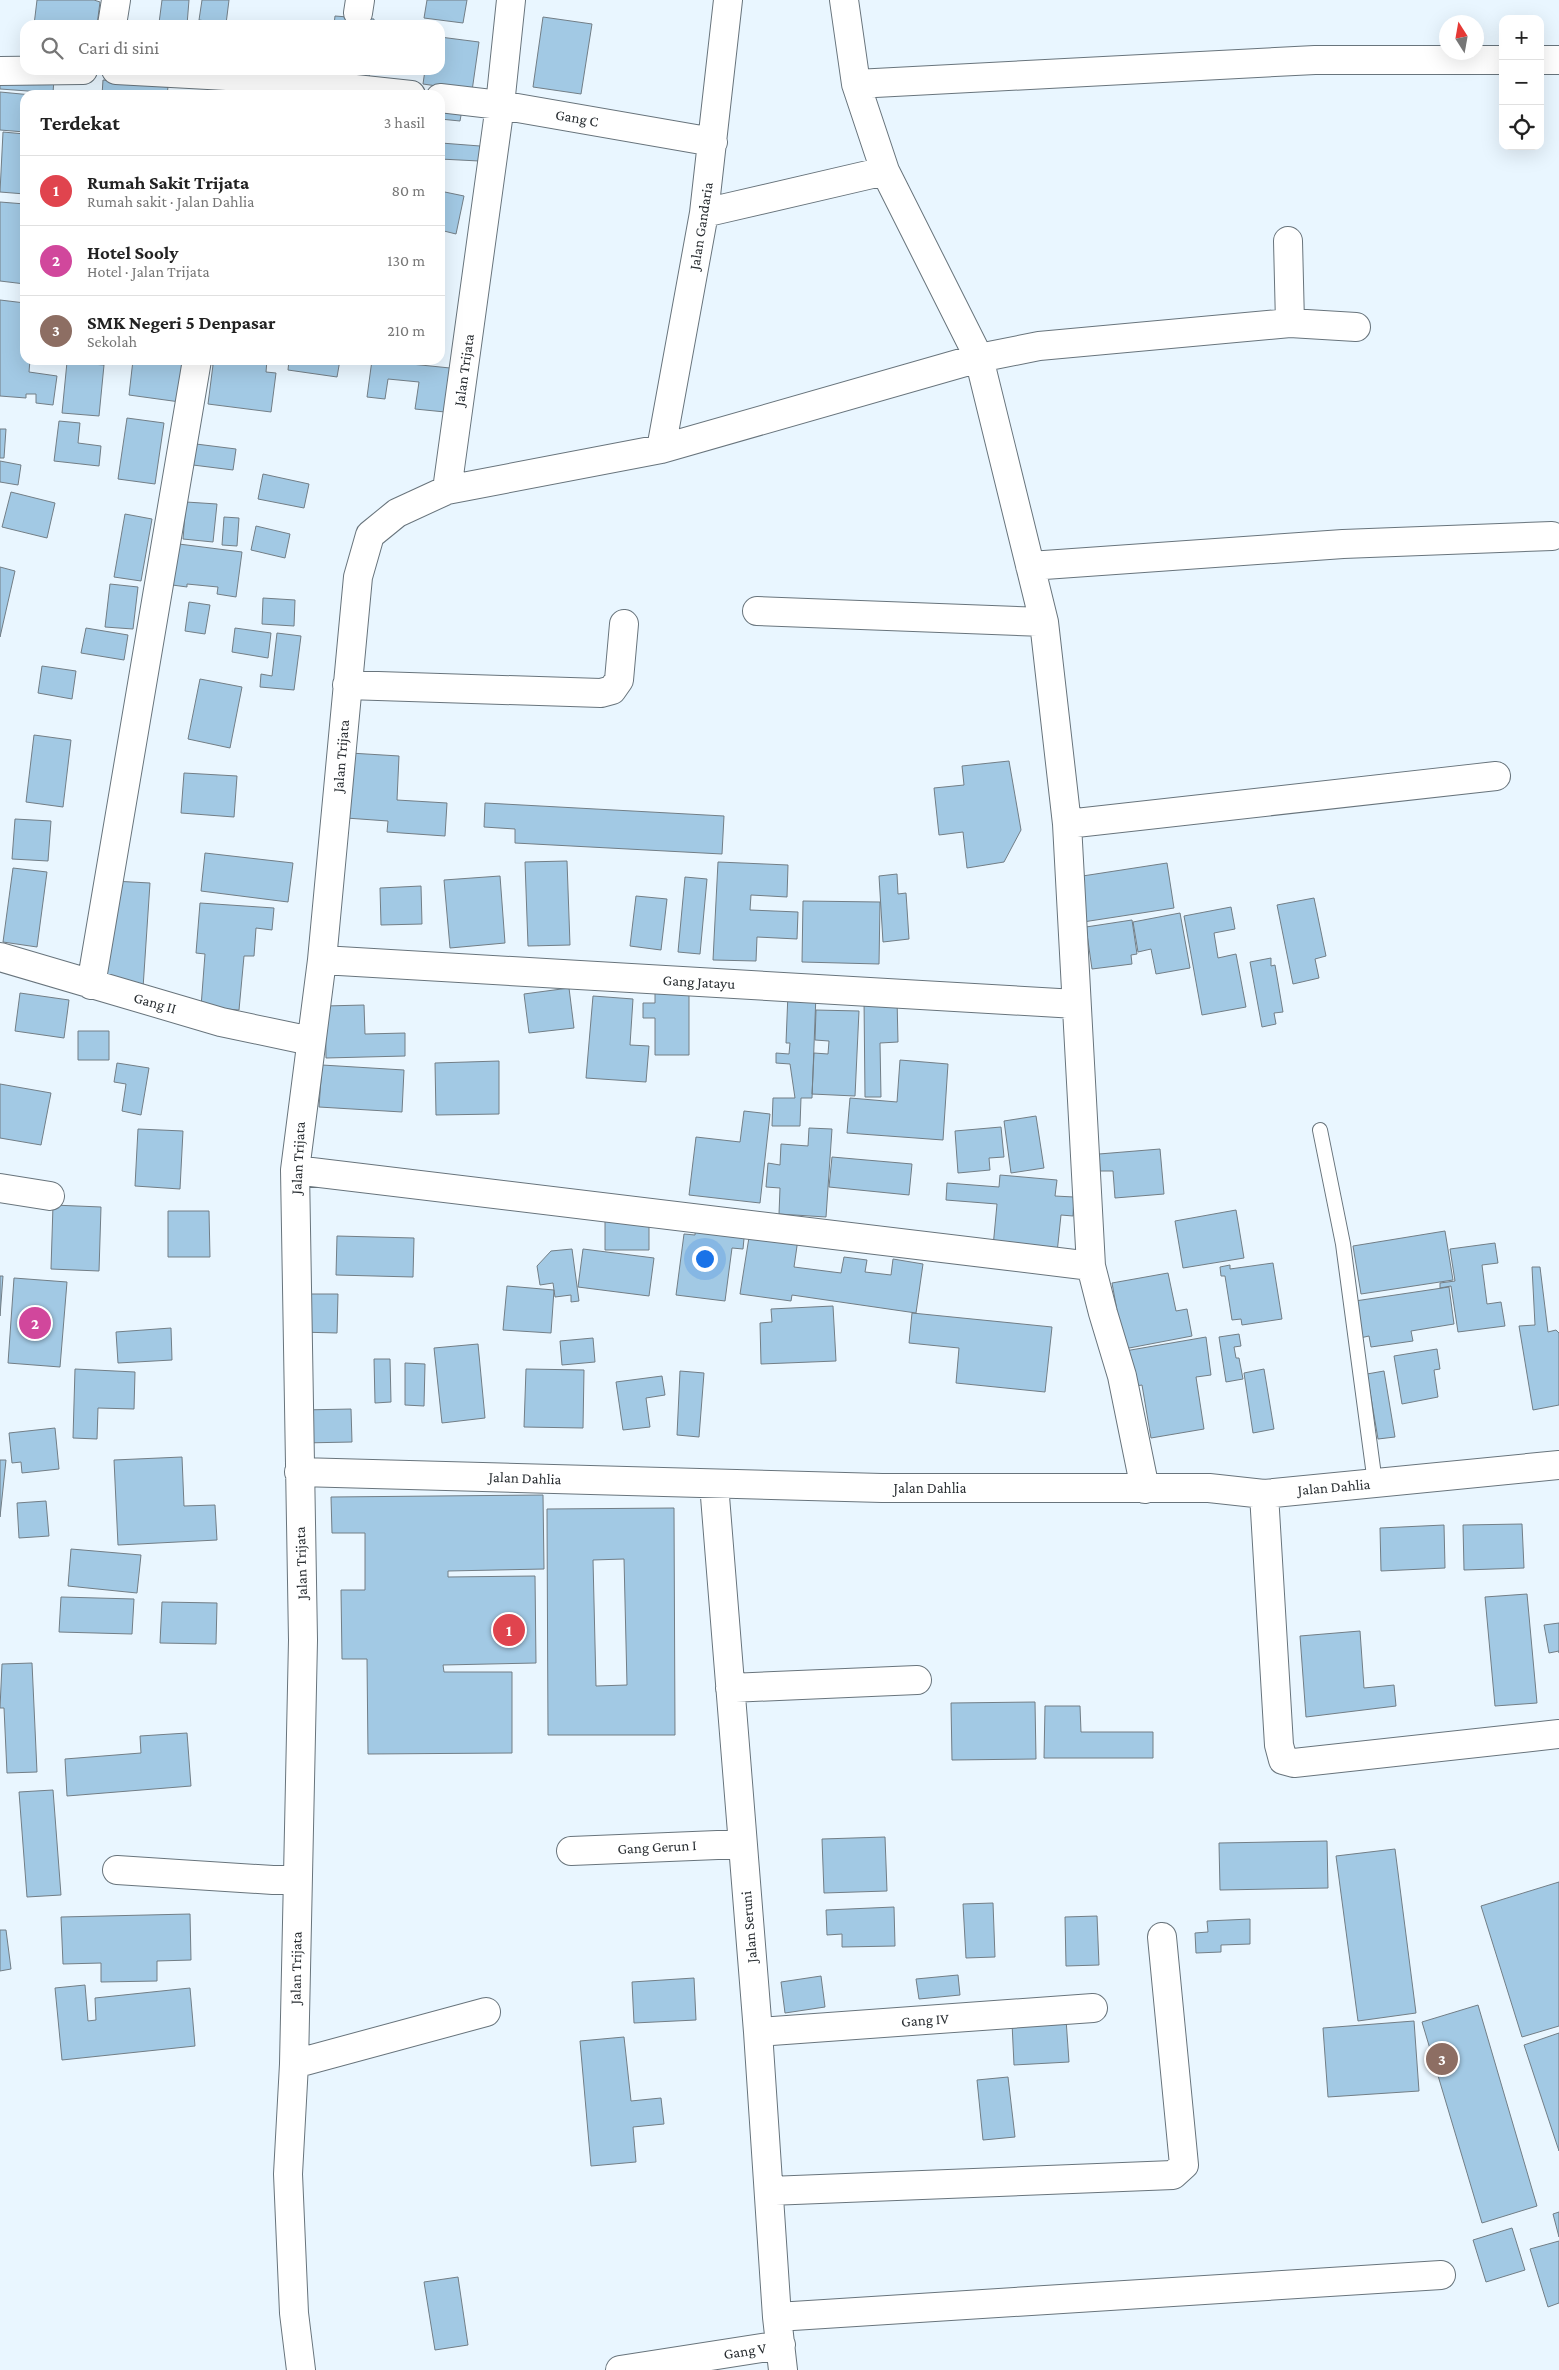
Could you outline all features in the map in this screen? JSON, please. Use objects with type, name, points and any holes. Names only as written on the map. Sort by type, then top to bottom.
[{"type":"street","points":[[113,20],[116,0]]},
{"type":"street","name":"Jalan Trijata","points":[[301,2370],[294,2313],[288,2174],[294,2064],[303,1640],[295,1170],[322,960],[358,577],[370,536],[397,513],[447,490],[500,105],[511,0]]},
{"type":"street","name":"Jalan Gandaria","points":[[661,450],[704,213],[728,0]]},
{"type":"street","points":[[844,0],[856,84],[885,171],[979,358],[1044,622],[1067,824],[1091,1266],[1122,1376],[1145,1489]]},
{"type":"street","points":[[856,84],[1315,60],[1499,60]]},
{"type":"street","points":[[1544,60],[1559,60]]},
{"type":"street","points":[[0,71],[20,71]]},
{"type":"street","points":[[156,75],[244,86],[318,90]]},
{"type":"street","name":"Gang C","points":[[445,99],[500,105],[713,142]]},
{"type":"street","points":[[704,213],[885,171]]},
{"type":"street","points":[[1288,241],[1290,323]]},
{"type":"street","points":[[447,490],[661,450],[979,358],[1039,346],[1290,323],[1356,327]]},
{"type":"street","points":[[92,984],[196,365]]},
{"type":"street","points":[[1030,566],[1343,544],[1552,536]]},
{"type":"street","points":[[757,611],[1044,622]]},
{"type":"street","points":[[347,685],[601,693],[612,690],[619,680],[624,624]]},
{"type":"street","points":[[1067,824],[1496,776]]},
{"type":"street","name":"Gang II","points":[[0,957],[221,1022],[311,1041]]},
{"type":"street","name":"Gang Jatayu","points":[[322,960],[1076,1004]]},
{"type":"street","points":[[295,1170],[1091,1266]]},
{"type":"street","points":[[0,1188],[50,1196]]},
{"type":"street","name":"Jalan Dahlia","points":[[299,1472],[882,1488],[1209,1488],[1264,1494],[1559,1465]]},
{"type":"street","name":"Jalan Seruni","points":[[714,1484],[758,2032],[777,2317],[782,2358]]},
{"type":"street","points":[[1264,1494],[1279,1745],[1283,1760],[1294,1763],[1559,1734]]},
{"type":"street","points":[[730,1688],[917,1680]]},
{"type":"street","name":"Gang Gerun I","points":[[571,1851],[742,1844]]},
{"type":"street","points":[[116,1870],[274,1880],[297,1879]]},
{"type":"street","points":[[769,2191],[1173,2175],[1184,2165],[1162,1937]]},
{"type":"street","name":"Gang IV","points":[[758,2032],[1092,2008]]},
{"type":"street","points":[[294,2064],[486,2012]]},
{"type":"street","points":[[777,2317],[1441,2275]]},
{"type":"street","name":"Gang V","points":[[620,2370],[782,2358]]},
{"type":"lane","points":[[1320,1130],[1343,1244],[1375,1483]]},
{"type":"building","points":[[37,0],[94,0],[100,2],[98,20],[35,20]]},
{"type":"building","points":[[162,0],[189,0],[187,20],[159,20]]},
{"type":"building","points":[[202,0],[229,0],[226,20],[199,20]]},
{"type":"building","points":[[427,0],[467,0],[463,23],[424,18]]},
{"type":"building","points":[[335,16],[374,19],[374,20],[335,20]]},
{"type":"building","points":[[543,17],[592,24],[581,94],[533,87]]},
{"type":"building","points":[[445,38],[479,42],[472,91],[423,84],[424,75],[445,75]]},
{"type":"building","points":[[0,75],[54,79],[53,90],[0,89]]},
{"type":"building","points":[[330,75],[369,75],[369,78]]},
{"type":"building","points":[[103,80],[168,87],[168,90],[102,90]]},
{"type":"building","points":[[0,92],[20,94],[20,132],[0,130]]},
{"type":"building","points":[[445,102],[463,104],[460,121],[445,120]]},
{"type":"building","points":[[3,132],[20,134],[20,194],[0,192]]},
{"type":"building","points":[[445,143],[480,146],[479,161],[445,159]]},
{"type":"building","points":[[445,192],[464,196],[456,234],[445,231]]},
{"type":"building","points":[[0,202],[20,204],[20,283],[0,281]]},
{"type":"building","points":[[0,300],[20,302],[20,365],[30,365],[29,372],[57,376],[53,405],[36,403],[36,394],[26,394],[26,398],[0,396]]},
{"type":"building","points":[[67,365],[104,365],[99,416],[62,413]]},
{"type":"building","points":[[132,365],[185,365],[180,402],[129,395]]},
{"type":"building","points":[[213,365],[267,365],[266,372],[276,373],[271,412],[208,404]]},
{"type":"building","points":[[288,365],[339,365],[337,377],[288,370]]},
{"type":"building","points":[[371,365],[421,365],[450,368],[445,412],[415,409],[419,382],[388,379],[385,399],[367,397]]},
{"type":"building","points":[[127,418],[164,423],[155,484],[118,479]]},
{"type":"building","points":[[59,421],[80,423],[78,443],[101,446],[99,466],[54,461]]},
{"type":"building","points":[[0,429],[6,429],[4,458],[0,458]]},
{"type":"building","points":[[188,443],[236,449],[233,470],[185,464]]},
{"type":"building","points":[[0,461],[21,465],[18,485],[0,482]]},
{"type":"building","points":[[263,474],[309,484],[304,508],[258,499]]},
{"type":"building","points":[[11,492],[55,503],[47,538],[2,527]]},
{"type":"building","points":[[186,502],[217,504],[213,542],[183,539]]},
{"type":"building","points":[[125,514],[152,519],[141,581],[114,577]]},
{"type":"building","points":[[224,517],[239,518],[237,546],[222,545]]},
{"type":"building","points":[[256,526],[290,534],[285,558],[251,550]]},
{"type":"building","points":[[171,543],[242,552],[236,597],[217,594],[218,587],[187,584],[187,587],[165,584]]},
{"type":"building","points":[[0,567],[15,571],[0,637]]},
{"type":"building","points":[[110,584],[138,587],[133,629],[105,627]]},
{"type":"building","points":[[263,598],[295,600],[294,626],[262,624]]},
{"type":"building","points":[[189,602],[210,605],[205,634],[185,631]]},
{"type":"building","points":[[86,628],[128,635],[124,660],[81,653]]},
{"type":"building","points":[[235,628],[271,633],[268,658],[232,652]]},
{"type":"building","points":[[277,633],[301,636],[294,690],[260,687],[261,674],[272,676]]},
{"type":"building","points":[[42,666],[76,671],[72,699],[38,693]]},
{"type":"building","points":[[200,679],[242,687],[230,748],[188,739]]},
{"type":"building","points":[[34,735],[71,740],[63,807],[26,802]]},
{"type":"building","points":[[350,753],[399,756],[397,800],[447,803],[445,836],[387,832],[388,821],[346,818]]},
{"type":"building","points":[[1009,761],[1021,830],[1004,862],[967,868],[963,832],[939,835],[934,788],[964,785],[962,766]]},
{"type":"building","points":[[184,773],[237,776],[234,817],[181,813]]},
{"type":"building","points":[[485,803],[724,816],[722,854],[515,843],[515,829],[484,827]]},
{"type":"building","points":[[15,819],[51,821],[48,861],[12,859]]},
{"type":"building","points":[[205,853],[293,863],[288,902],[201,891]]},
{"type":"building","points":[[567,861],[570,945],[528,946],[525,862]]},
{"type":"building","points":[[718,862],[788,865],[787,897],[751,895],[750,910],[798,912],[797,939],[757,937],[756,961],[713,960]]},
{"type":"building","points":[[1167,863],[1174,908],[1083,922],[1076,877]]},
{"type":"building","points":[[13,868],[47,872],[37,947],[3,942]]},
{"type":"building","points":[[897,874],[898,894],[906,893],[909,939],[883,942],[879,876]]},
{"type":"building","points":[[500,876],[505,943],[450,948],[444,880]]},
{"type":"building","points":[[685,877],[707,879],[700,954],[678,952]]},
{"type":"building","points":[[113,881],[150,883],[143,988],[105,985]]},
{"type":"building","points":[[421,886],[422,924],[381,925],[380,888]]},
{"type":"building","points":[[636,896],[667,899],[661,950],[630,946]]},
{"type":"building","points":[[1314,898],[1326,956],[1315,959],[1319,978],[1293,984],[1277,905]]},
{"type":"building","points":[[803,901],[880,902],[879,964],[802,962]]},
{"type":"building","points":[[200,903],[274,908],[272,930],[256,928],[254,956],[244,956],[239,1010],[201,1007],[205,954],[196,953]]},
{"type":"building","points":[[1231,907],[1235,929],[1214,933],[1218,958],[1236,954],[1246,1007],[1202,1015],[1184,916]]},
{"type":"building","points":[[1180,913],[1190,968],[1156,974],[1151,949],[1138,952],[1133,922]]},
{"type":"building","points":[[1132,920],[1137,954],[1131,955],[1132,964],[1092,969],[1086,927]]},
{"type":"building","points":[[1271,958],[1271,966],[1275,965],[1283,1012],[1274,1013],[1276,1024],[1262,1027],[1250,962]]},
{"type":"building","points":[[569,988],[574,1028],[529,1033],[524,994]]},
{"type":"building","points":[[655,989],[689,989],[689,1055],[655,1055],[655,1018],[643,1018],[643,1003],[655,1003]]},
{"type":"building","points":[[20,993],[69,1000],[64,1038],[15,1031]]},
{"type":"building","points":[[788,993],[816,994],[812,1098],[801,1098],[800,1126],[772,1126],[773,1098],[795,1098],[790,1064],[776,1063],[776,1053],[789,1054],[790,1043],[786,1043]]},
{"type":"building","points":[[593,996],[633,999],[630,1045],[649,1046],[646,1082],[586,1078]]},
{"type":"building","points":[[897,998],[898,1042],[880,1043],[881,1097],[865,1097],[864,999]]},
{"type":"building","points":[[364,1005],[365,1034],[405,1033],[405,1056],[326,1058],[325,1006]]},
{"type":"building","points":[[816,1010],[859,1011],[855,1096],[812,1094],[814,1053],[828,1054],[829,1041],[815,1040]]},
{"type":"building","points":[[78,1031],[109,1031],[109,1060],[78,1060]]},
{"type":"building","points":[[900,1060],[948,1064],[943,1140],[847,1133],[850,1098],[897,1102]]},
{"type":"building","points":[[499,1061],[499,1114],[436,1115],[435,1063]]},
{"type":"building","points":[[117,1063],[149,1068],[141,1115],[122,1111],[126,1084],[114,1082]]},
{"type":"building","points":[[322,1065],[404,1070],[402,1112],[319,1107]]},
{"type":"building","points":[[0,1084],[51,1093],[41,1145],[0,1138]]},
{"type":"building","points":[[744,1111],[770,1114],[760,1203],[689,1195],[696,1137],[740,1142]]},
{"type":"building","points":[[1036,1116],[1044,1168],[1011,1173],[1004,1121]]},
{"type":"building","points":[[1001,1127],[1004,1157],[989,1158],[990,1170],[958,1173],[955,1131]]},
{"type":"building","points":[[809,1128],[832,1129],[826,1217],[779,1214],[780,1188],[766,1187],[768,1163],[780,1165],[781,1144],[808,1146]]},
{"type":"building","points":[[138,1129],[183,1131],[180,1189],[135,1186]]},
{"type":"building","points":[[1160,1149],[1164,1194],[1115,1198],[1113,1171],[1100,1171],[1099,1154]]},
{"type":"building","points":[[832,1157],[912,1164],[909,1195],[829,1187]]},
{"type":"building","points":[[1000,1175],[1057,1180],[1055,1196],[1074,1197],[1073,1216],[1061,1215],[1057,1253],[993,1247],[997,1204],[946,1200],[947,1183],[999,1187]]},
{"type":"building","points":[[53,1205],[101,1207],[99,1271],[51,1269]]},
{"type":"building","points":[[1236,1210],[1244,1258],[1183,1268],[1175,1221]]},
{"type":"building","points":[[168,1211],[209,1211],[210,1257],[168,1257]]},
{"type":"building","points":[[605,1218],[649,1218],[649,1250],[605,1250]]},
{"type":"building","points":[[696,1222],[745,1228],[743,1249],[732,1248],[725,1301],[676,1295],[684,1234],[695,1235]]},
{"type":"building","points":[[750,1231],[798,1239],[794,1267],[841,1273],[844,1257],[867,1260],[865,1272],[891,1275],[893,1259],[923,1264],[916,1313],[792,1295],[791,1301],[740,1294]]},
{"type":"building","points":[[1445,1231],[1453,1280],[1361,1294],[1353,1246]]},
{"type":"building","points":[[337,1236],[414,1238],[413,1277],[336,1275]]},
{"type":"building","points":[[1495,1243],[1498,1263],[1482,1265],[1487,1304],[1501,1302],[1505,1326],[1458,1332],[1451,1286],[1440,1288],[1440,1283],[1455,1281],[1450,1249]]},
{"type":"building","points":[[572,1249],[579,1301],[571,1302],[571,1295],[555,1297],[553,1283],[540,1285],[537,1266],[551,1251]]},
{"type":"building","points":[[583,1249],[654,1258],[649,1296],[578,1287]]},
{"type":"building","points":[[1273,1263],[1282,1319],[1242,1325],[1241,1319],[1232,1320],[1225,1276],[1221,1276],[1220,1267],[1230,1265],[1230,1269]]},
{"type":"building","points":[[1532,1267],[1540,1267],[1548,1332],[1556,1330],[1559,1333],[1559,1405],[1533,1410],[1519,1326],[1535,1325]]},
{"type":"building","points":[[1168,1273],[1176,1311],[1187,1309],[1192,1336],[1124,1349],[1112,1283]]},
{"type":"building","points":[[0,1276],[3,1276],[0,1316]]},
{"type":"building","points":[[14,1278],[67,1282],[60,1367],[8,1363]]},
{"type":"building","points":[[507,1286],[554,1290],[551,1333],[503,1330]]},
{"type":"building","points":[[1449,1287],[1454,1324],[1411,1331],[1413,1341],[1371,1347],[1369,1336],[1360,1338],[1355,1301]]},
{"type":"building","points":[[300,1294],[338,1294],[337,1333],[299,1332]]},
{"type":"building","points":[[833,1306],[836,1361],[761,1364],[760,1323],[772,1322],[771,1309]]},
{"type":"building","points":[[912,1313],[1052,1327],[1045,1392],[956,1383],[959,1348],[909,1343]]},
{"type":"building","points":[[171,1328],[172,1360],[118,1363],[116,1332]]},
{"type":"building","points":[[1239,1334],[1241,1346],[1234,1347],[1236,1358],[1239,1358],[1243,1379],[1226,1382],[1219,1337]]},
{"type":"building","points":[[1206,1337],[1211,1375],[1196,1377],[1204,1429],[1151,1438],[1142,1385],[1130,1387],[1125,1351]]},
{"type":"building","points":[[593,1338],[595,1362],[562,1365],[560,1341]]},
{"type":"building","points":[[478,1344],[485,1418],[442,1423],[434,1348]]},
{"type":"building","points":[[1437,1349],[1440,1369],[1434,1370],[1438,1397],[1402,1404],[1394,1356]]},
{"type":"building","points":[[374,1359],[390,1359],[391,1402],[375,1403]]},
{"type":"building","points":[[405,1363],[425,1364],[424,1406],[405,1405]]},
{"type":"building","points":[[75,1369],[135,1372],[134,1409],[98,1408],[97,1439],[73,1438]]},
{"type":"building","points":[[526,1369],[584,1370],[583,1428],[524,1427]]},
{"type":"building","points":[[1264,1369],[1274,1429],[1253,1433],[1244,1373]]},
{"type":"building","points":[[680,1371],[704,1373],[699,1437],[677,1435]]},
{"type":"building","points":[[1384,1371],[1395,1437],[1378,1439],[1367,1374]]},
{"type":"building","points":[[662,1376],[665,1395],[646,1398],[650,1427],[623,1430],[616,1382]]},
{"type":"building","points":[[351,1409],[352,1442],[302,1443],[302,1410]]},
{"type":"building","points":[[55,1428],[59,1469],[22,1473],[21,1462],[12,1463],[9,1433]]},
{"type":"building","points":[[182,1457],[184,1506],[215,1505],[217,1540],[118,1545],[114,1460]]},
{"type":"building","points":[[0,1460],[6,1460],[0,1517]]},
{"type":"building","points":[[543,1495],[544,1569],[448,1571],[448,1577],[535,1576],[536,1663],[443,1665],[444,1672],[512,1672],[512,1753],[368,1754],[367,1659],[342,1659],[341,1590],[365,1590],[365,1533],[332,1533],[331,1497]]},
{"type":"building","points":[[46,1501],[49,1536],[19,1538],[17,1503]]},
{"type":"building","points":[[674,1508],[675,1735],[548,1735],[547,1509]],"holes":[[[624,1559],[627,1685],[596,1686],[593,1560]]]},
{"type":"building","points":[[1522,1524],[1524,1568],[1464,1570],[1463,1525]]},
{"type":"building","points":[[1444,1525],[1445,1568],[1381,1571],[1380,1528]]},
{"type":"building","points":[[71,1549],[141,1555],[137,1593],[68,1586]]},
{"type":"building","points":[[1527,1594],[1537,1703],[1495,1706],[1485,1597]]},
{"type":"building","points":[[61,1597],[134,1599],[132,1634],[59,1632]]},
{"type":"building","points":[[162,1602],[217,1603],[216,1644],[160,1643]]},
{"type":"building","points":[[1559,1623],[1559,1651],[1549,1653],[1544,1625]]},
{"type":"building","points":[[1360,1631],[1364,1688],[1394,1685],[1396,1706],[1306,1717],[1300,1636]]},
{"type":"building","points":[[32,1663],[37,1772],[7,1773],[4,1708],[0,1708],[2,1664]]},
{"type":"building","points":[[1035,1702],[1036,1759],[952,1760],[951,1703]]},
{"type":"building","points":[[1045,1706],[1080,1706],[1081,1732],[1153,1732],[1153,1758],[1044,1758]]},
{"type":"building","points":[[187,1733],[191,1786],[67,1796],[65,1759],[141,1753],[140,1736]]},
{"type":"building","points":[[53,1790],[61,1895],[27,1897],[19,1792]]},
{"type":"building","points":[[885,1837],[887,1891],[824,1893],[822,1839]]},
{"type":"building","points":[[1327,1841],[1328,1888],[1220,1890],[1219,1843]]},
{"type":"building","points":[[1395,1849],[1416,2013],[1358,2021],[1336,1856]]},
{"type":"building","points":[[1559,1882],[1559,2026],[1522,2037],[1481,1906]]},
{"type":"building","points":[[993,1903],[995,1957],[966,1958],[963,1904]]},
{"type":"building","points":[[894,1907],[895,1946],[842,1947],[842,1934],[827,1935],[826,1910]]},
{"type":"building","points":[[190,1914],[191,1960],[157,1961],[157,1981],[101,1982],[101,1963],[63,1964],[61,1917]]},
{"type":"building","points":[[1097,1916],[1099,1965],[1066,1966],[1065,1917]]},
{"type":"building","points":[[1250,1919],[1250,1944],[1221,1945],[1221,1952],[1196,1953],[1195,1933],[1208,1932],[1207,1921]]},
{"type":"building","points":[[0,1930],[6,1930],[11,1969],[0,1971]]},
{"type":"building","points":[[958,1975],[960,1995],[919,1999],[916,1979]]},
{"type":"building","points":[[821,1976],[825,2007],[785,2013],[781,1982]]},
{"type":"building","points":[[694,1978],[696,2020],[634,2023],[632,1982]]},
{"type":"building","points":[[85,1985],[88,2021],[96,2020],[95,1998],[190,1988],[195,2046],[62,2060],[55,1988]]},
{"type":"building","points":[[1478,2005],[1537,2206],[1482,2223],[1422,2022]]},
{"type":"building","points":[[1066,2019],[1069,2062],[1014,2065],[1012,2023]]},
{"type":"building","points":[[1414,2021],[1419,2091],[1328,2097],[1323,2028]]},
{"type":"building","points":[[1559,2033],[1559,2151],[1524,2045]]},
{"type":"building","points":[[624,2037],[631,2101],[661,2098],[664,2124],[633,2127],[636,2162],[591,2166],[580,2041]]},
{"type":"building","points":[[1008,2077],[1015,2137],[983,2140],[977,2080]]},
{"type":"building","points":[[1559,2212],[1559,2237],[1553,2214]]},
{"type":"building","points":[[1512,2228],[1525,2270],[1486,2282],[1473,2240]]},
{"type":"building","points":[[1559,2241],[1559,2303],[1548,2307],[1530,2249]]},
{"type":"building","points":[[458,2277],[468,2345],[435,2350],[424,2282]]},
{"type":"place","name":"Hotel Sooly","points":[[35,1323]]},
{"type":"place","name":"Rumah Sakit Trijata","points":[[509,1630]]},
{"type":"place","name":"SMK Negeri 5 Denpasar","points":[[1442,2059]]}]
